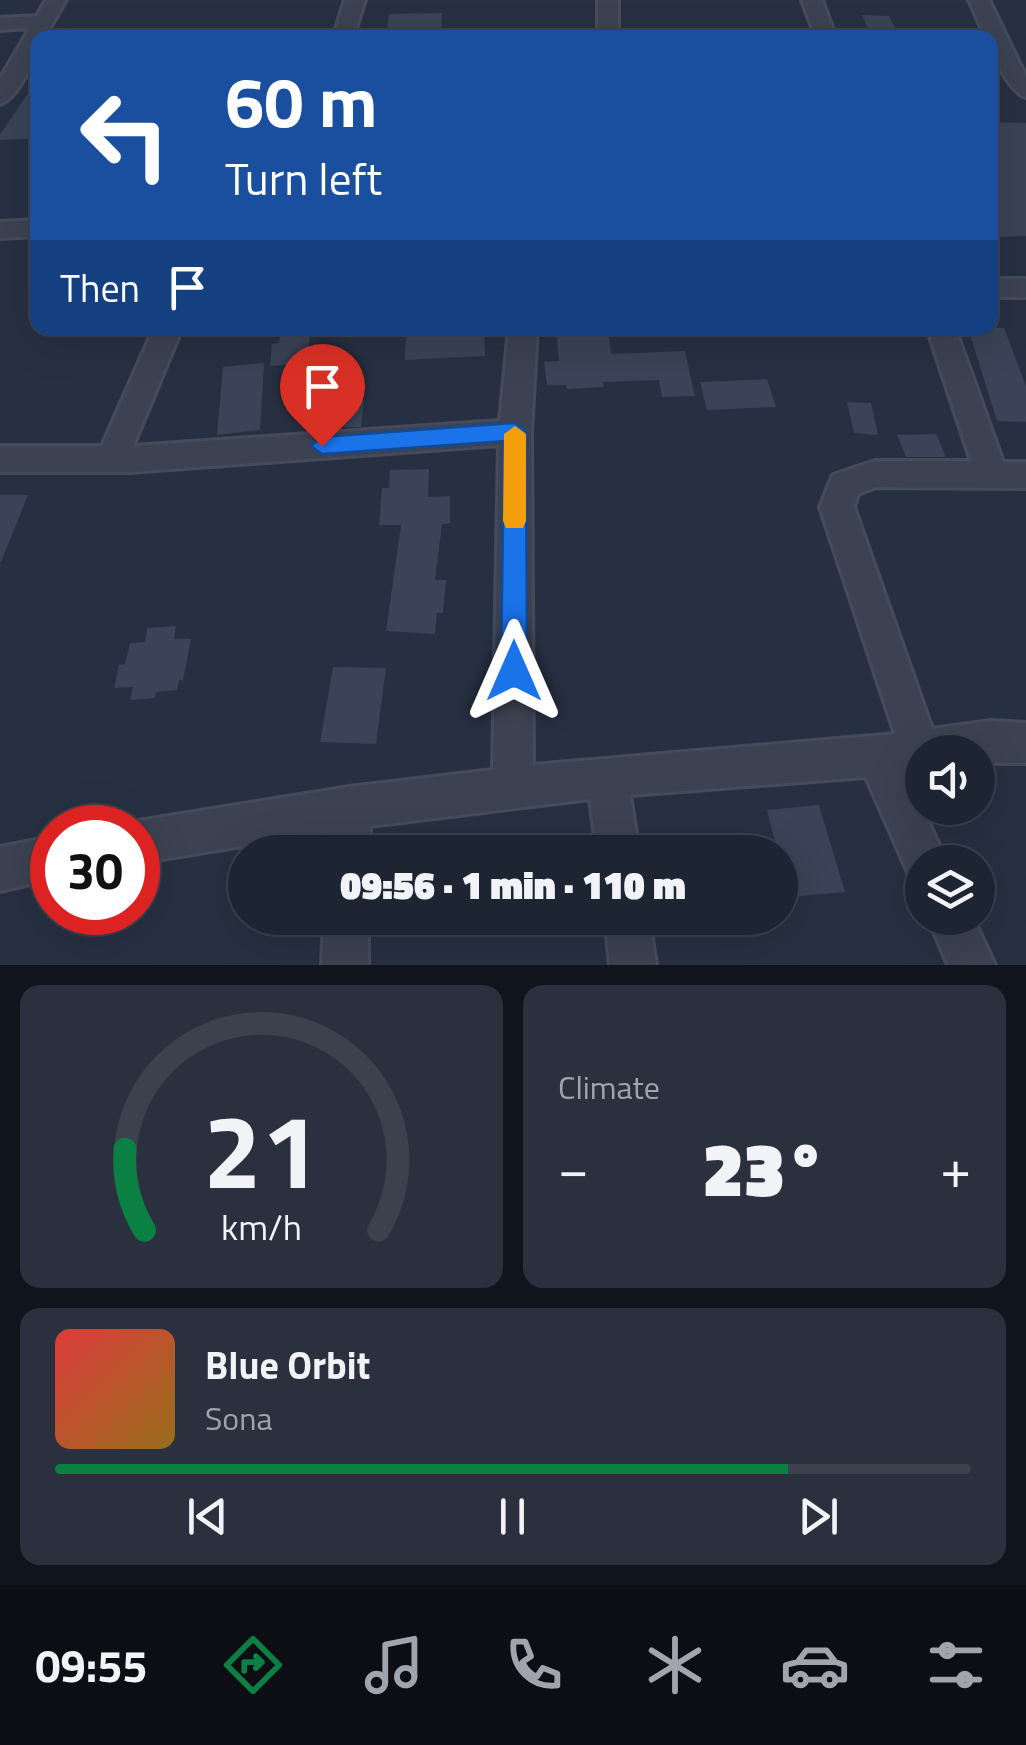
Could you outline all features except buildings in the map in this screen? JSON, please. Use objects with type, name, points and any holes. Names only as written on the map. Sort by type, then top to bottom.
[{"type":"street","points":[[38,30],[56,0]]},
{"type":"street","points":[[346,30],[355,0]]},
{"type":"street","points":[[608,0],[608,30]]},
{"type":"street","points":[[812,0],[823,30]]},
{"type":"street","points":[[979,0],[994,30]]},
{"type":"street","points":[[0,24],[42,22]]},
{"type":"street","points":[[998,38],[1022,86]]},
{"type":"street","points":[[0,97],[30,44]]},
{"type":"street","points":[[12,76],[30,77]]},
{"type":"street","points":[[0,230],[30,228]]},
{"type":"street","points":[[998,288],[1026,288]]},
{"type":"street","points":[[112,460],[165,335]]},
{"type":"street","points":[[513,790],[515,432],[522,335]]},
{"type":"street","points":[[915,735],[837,507],[844,485],[875,474],[1009,475],[944,335]]},
{"type":"street","points":[[0,459],[112,460],[515,432]]},
{"type":"street","points":[[995,740],[1026,742]]},
{"type":"street","points":[[160,838],[349,808],[607,776],[905,752]]},
{"type":"street","points":[[877,756],[917,845]]},
{"type":"street","points":[[607,776],[616,835]]},
{"type":"street","points":[[348,835],[349,808]]},
{"type":"street","points":[[0,869],[30,863]]},
{"type":"street","points":[[345,965],[346,935]]},
{"type":"street","points":[[630,935],[634,965]]},
{"type":"street","points":[[958,935],[972,965]]},
{"type":"slow traffic","points":[[514,521],[515,434]]},
{"type":"route","points":[[322,446],[515,432],[514,671]]}]
